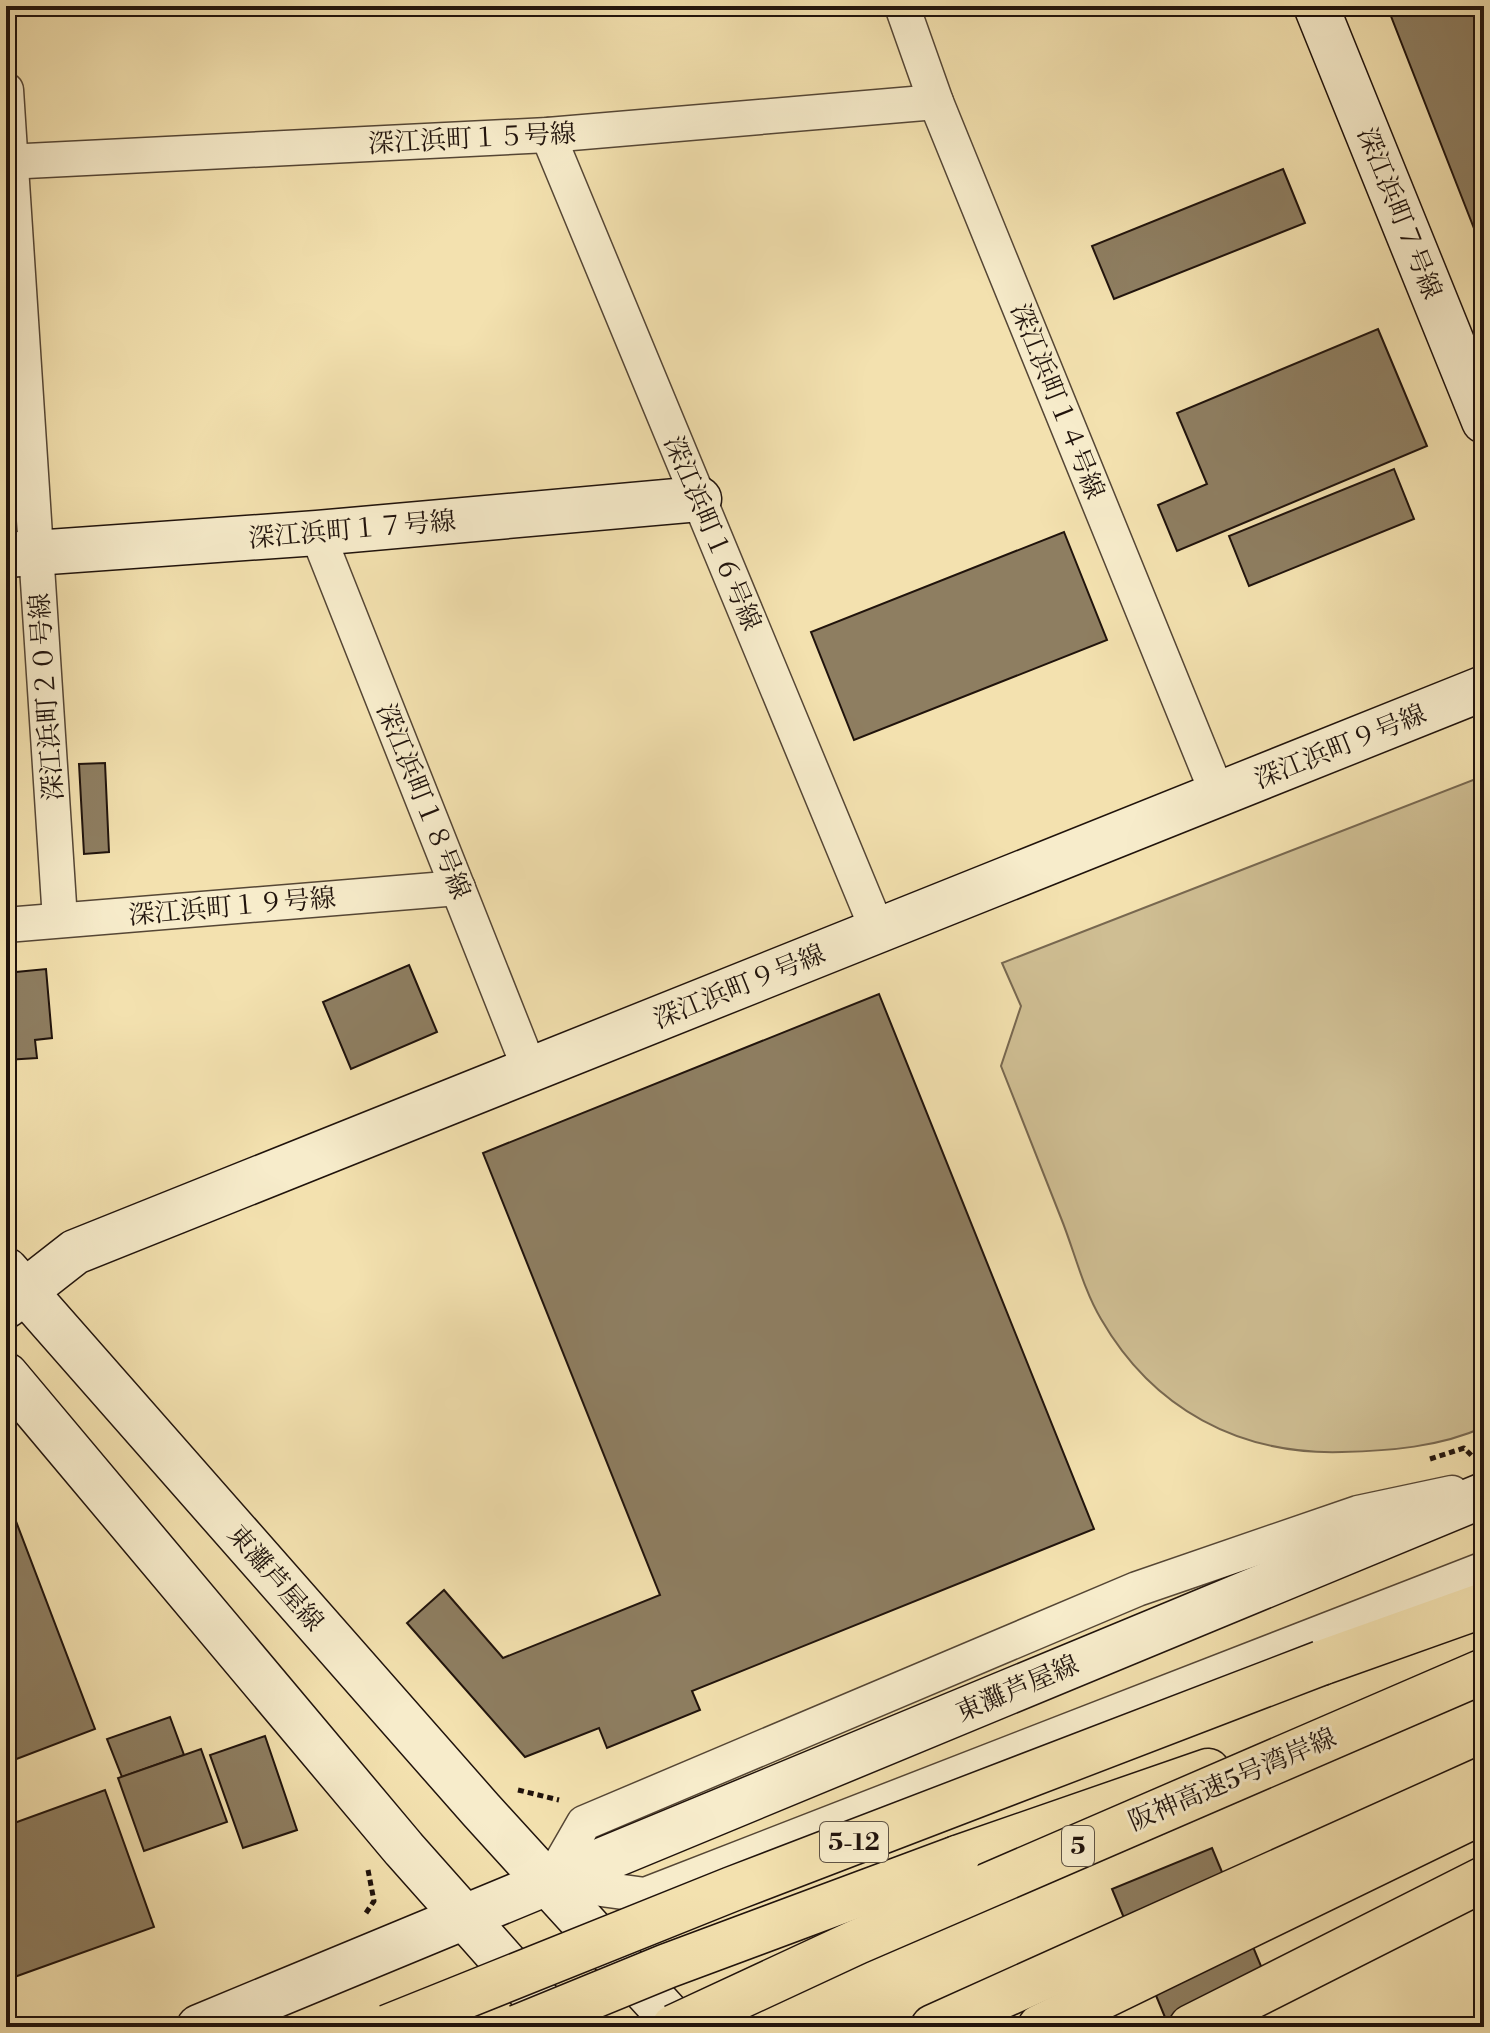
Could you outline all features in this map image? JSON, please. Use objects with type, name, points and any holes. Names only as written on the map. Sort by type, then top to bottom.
[{"type":"highway","name":"5-12","points":[[388,2027],[732,1889],[1321,1663],[1484,1605]]},
{"type":"highway","name":"5","points":[[518,2027],[667,1966],[957,1858],[1484,1673]]},
{"type":"highway","name":"阪神高速5号湾岸線","points":[[677,2027],[857,1942],[1484,1673]]},
{"type":"highway","points":[[933,2027],[1484,1779]]},
{"type":"highway","points":[[1040,2027],[1484,1811]]},
{"type":"highway","points":[[1191,2027],[1484,1879]]},
{"type":"street","name":"深江浜町１４号線","points":[[902,6],[936,102],[1218,795]]},
{"type":"street","name":"深江浜町７号線","points":[[1316,6],[1484,421]]},
{"type":"street","name":"深江浜町２０号線","points":[[6,90],[22,554],[60,920]]},
{"type":"street","name":"深江浜町１５号線","points":[[8,162],[548,135],[936,102]]},
{"type":"street","name":"深江浜町１６号線","points":[[548,135],[878,931]]},
{"type":"street","name":"深江浜町１７号線","points":[[22,554],[317,533],[699,499]]},
{"type":"street","name":"深江浜町１８号線","points":[[317,533],[530,1070]]},
{"type":"street","name":"深江浜町９号線","points":[[12,1289],[75,1252],[1484,688]]},
{"type":"street","name":"深江浜町１９号線","points":[[6,925],[458,888]]},
{"type":"street","name":"東灘芦屋線","points":[[12,1289],[481,1810],[550,1882],[677,2027]]},
{"type":"street","points":[[6,1375],[404,1849],[562,2027]]},
{"type":"street","points":[[1484,1486],[1358,1513],[1137,1589],[906,1684],[584,1823],[550,1882],[645,1895],[1484,1569]]},
{"type":"street","name":"東灘芦屋線","points":[[199,2027],[1484,1495]]},
{"type":"path","points":[[508,1780],[519,1790],[567,1802]]},
{"type":"path","points":[[361,1921],[374,1901],[367,1867]]},
{"type":"shaded area","points":[[1473,780],[1484,784],[1484,1427],[1432,1443],[1342,1452],[1304,1451],[1234,1435],[1202,1420],[1146,1378],[1122,1351],[1095,1307],[1001,1066],[1021,1006],[1002,963]]},
{"type":"building","points":[[1387,6],[1484,6],[1484,254]]},
{"type":"building","points":[[1283,169],[1305,223],[1114,299],[1092,246]]},
{"type":"building","points":[[1378,329],[1427,446],[1177,551],[1158,505],[1207,484],[1177,413]]},
{"type":"building","points":[[1394,469],[1414,519],[1249,586],[1229,536]]},
{"type":"building","points":[[1064,532],[1107,640],[854,740],[811,632]]},
{"type":"building","points":[[105,763],[109,852],[84,854],[79,764]]},
{"type":"building","points":[[409,965],[437,1032],[351,1069],[323,1002]]},
{"type":"building","points":[[46,969],[52,1038],[35,1040],[37,1058],[6,1060],[6,973]]},
{"type":"building","points":[[879,994],[1094,1529],[692,1691],[700,1710],[607,1748],[599,1728],[525,1757],[407,1623],[444,1590],[503,1658],[660,1595],[483,1153]]},
{"type":"building","points":[[6,1495],[95,1729],[6,1763]]},
{"type":"building","points":[[170,1717],[184,1755],[122,1777],[107,1739]]},
{"type":"building","points":[[265,1736],[297,1830],[243,1848],[210,1755]]},
{"type":"building","points":[[201,1749],[227,1822],[144,1851],[118,1778]]},
{"type":"building","points":[[105,1790],[154,1927],[6,1980],[6,1826]]},
{"type":"building","points":[[1212,1848],[1278,2007],[1228,2027],[1169,2027],[1112,1889]]}]
